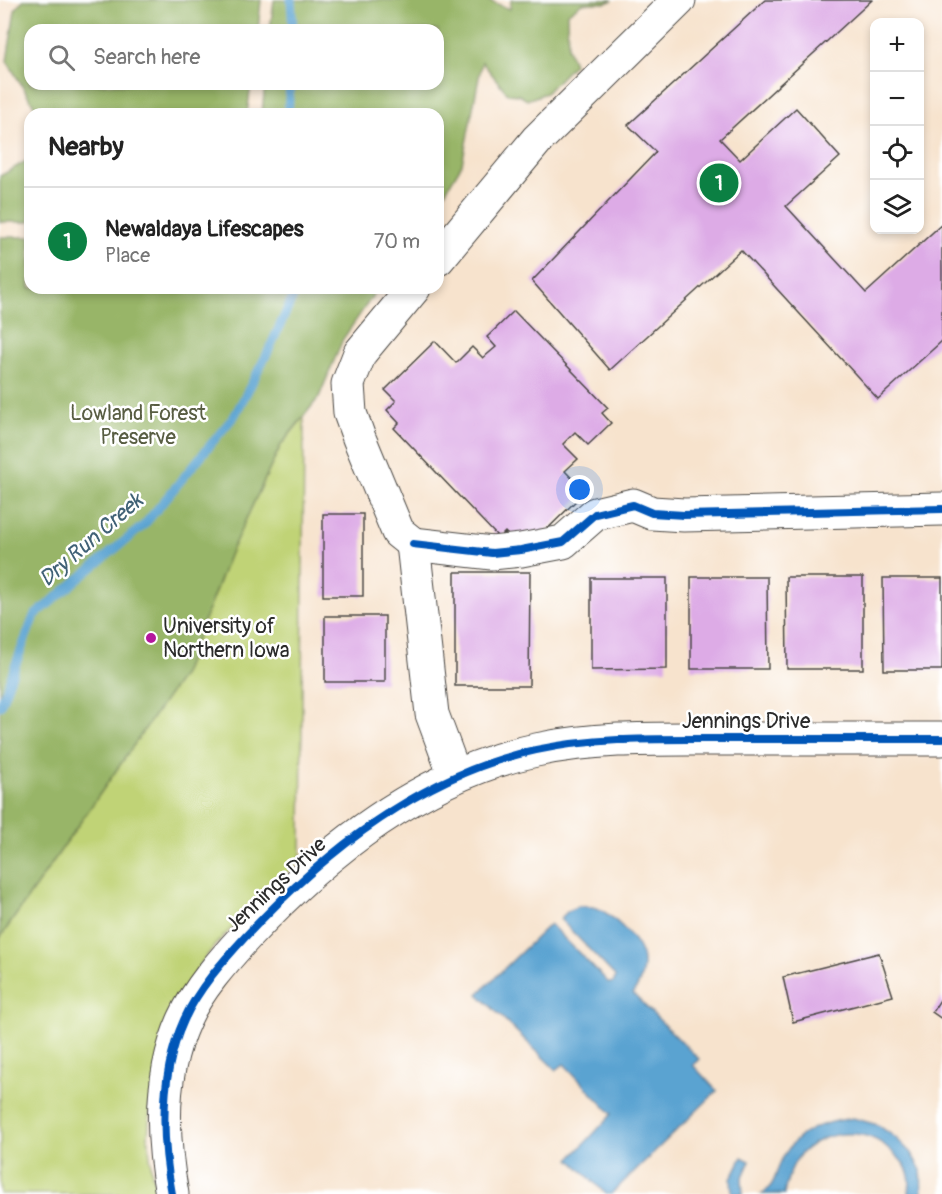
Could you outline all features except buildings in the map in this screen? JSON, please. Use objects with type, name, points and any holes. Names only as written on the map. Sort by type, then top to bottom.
[{"type":"street","points":[[444,252],[537,140],[679,0]]},
{"type":"street","points":[[409,294],[360,353],[348,384],[350,413],[359,438],[398,532],[413,544],[492,553],[520,550],[563,542],[595,514],[633,506],[651,513],[684,515],[942,509]]},
{"type":"street","points":[[413,544],[432,714],[455,776]]},
{"type":"street","name":"Jennings Drive","points":[[172,1194],[164,1134],[164,1096],[167,1070],[184,1020],[201,991],[233,950],[301,881],[372,824],[455,776],[494,761],[535,750],[606,739],[942,740]]},
{"type":"green space","points":[[23,0],[261,0],[259,24],[24,24],[24,89],[7,61],[15,10]]},
{"type":"green space","points":[[274,0],[487,0],[510,9],[511,0],[613,0],[606,3],[582,3],[567,14],[568,48],[574,64],[546,93],[527,100],[519,95],[508,94],[482,62],[462,164],[444,194],[444,108],[263,108],[264,90],[444,90],[444,24],[271,24]]},
{"type":"green space","points":[[25,90],[250,90],[248,108],[35,108]]},
{"type":"green space","points":[[24,162],[24,222],[0,222],[0,176]]},
{"type":"green space","name":"Lowland Forest Preserve","points":[[0,237],[24,237],[24,294],[374,294],[343,339],[319,397],[281,445],[230,553],[183,674],[0,938]]},
{"type":"green space","points":[[304,417],[301,859],[216,944],[198,967],[150,1108],[148,1138],[157,1194],[0,1194],[0,938],[183,674],[230,553],[281,445]]},
{"type":"water","points":[[578,906],[595,907],[603,911],[633,938],[642,955],[643,967],[641,978],[633,994],[699,1059],[693,1065],[717,1091],[611,1194],[606,1194],[570,1159],[612,1114],[564,1064],[556,1070],[478,994],[550,924],[609,983],[614,982],[615,976],[560,919],[568,911]]},
{"type":"water","points":[[853,1118],[878,1125],[911,1153],[921,1170],[922,1194],[909,1194],[908,1172],[890,1150],[871,1138],[849,1134],[826,1138],[801,1153],[791,1170],[784,1194],[761,1194],[773,1183],[788,1149],[803,1134],[821,1125]]},
{"type":"water","points":[[742,1157],[750,1161],[742,1179],[743,1194],[732,1194],[731,1179]]},
{"type":"waterway","name":"Dry Run Creek","points":[[291,0],[293,24]]},
{"type":"waterway","name":"Dry Run Creek","points":[[288,108],[290,90]]},
{"type":"waterway","name":"Dry Run Creek","points":[[0,706],[34,616],[144,525],[235,415],[267,354],[294,294]]},
{"type":"cycle path","points":[[413,544],[492,553],[521,550],[563,542],[595,514],[633,505],[652,513],[684,515],[942,509]]},
{"type":"cycle path","points":[[172,1194],[164,1128],[166,1084],[176,1041],[196,997],[237,946],[308,875],[377,821],[414,798],[494,761],[536,750],[582,743],[652,739],[942,739]]},
{"type":"place","name":"Newaldaya Lifescapes","points":[[719,183]]},
{"type":"place","name":"University of Northern Iowa","points":[[151,638]]}]
